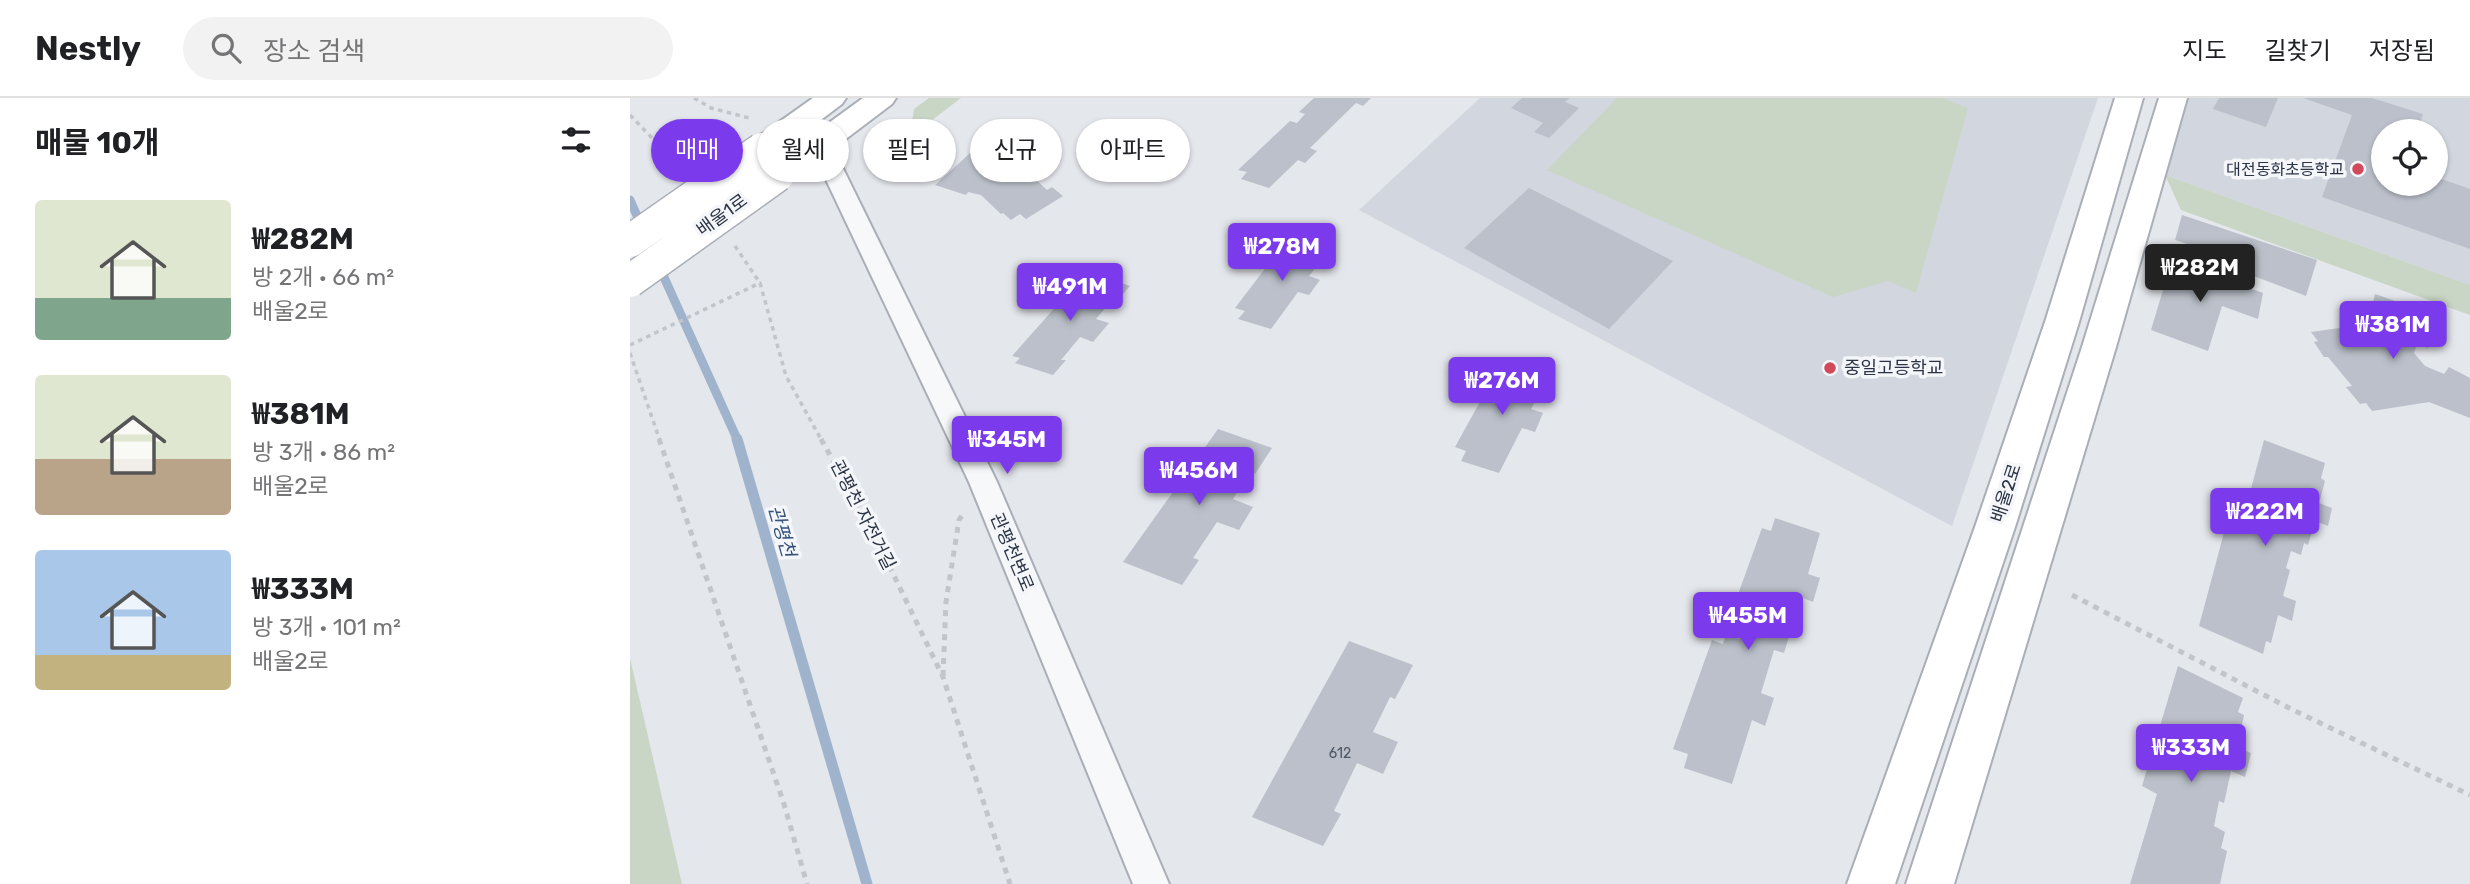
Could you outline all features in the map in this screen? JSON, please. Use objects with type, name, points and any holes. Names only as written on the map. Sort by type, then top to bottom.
[{"type":"main road","name":"배울1로","points":[[805,119],[832,98]]},
{"type":"main road","name":"배울1로","points":[[849,122],[882,98]]},
{"type":"main road","name":"배울2로","points":[[1871,884],[2004,501],[2062,322],[2129,98]]},
{"type":"main road","points":[[1930,884],[2099,347],[2173,98]]},
{"type":"main road","name":"배울1로","points":[[630,241],[757,154]]},
{"type":"main road","name":"배울1로","points":[[630,281],[757,158]]},
{"type":"street","name":"관평천변로","points":[[838,182],[983,482],[1151,884]]},
{"type":"path","points":[[694,98],[757,135]]},
{"type":"path","name":"관평천 자전거길","points":[[630,345],[760,284],[786,376],[869,524],[943,677],[1010,884]]},
{"type":"path","points":[[630,353],[784,804],[807,884]]},
{"type":"path","points":[[943,677],[946,602],[959,520],[983,482]]},
{"type":"path","points":[[2072,595],[2291,709],[2470,795]]},
{"type":"shaded area","name":"중일고등학교","points":[[1480,98],[2098,98],[1952,526],[1359,210]]},
{"type":"shaded area","points":[[2187,98],[2470,98],[2470,285],[2165,175]]},
{"type":"green space","points":[[929,98],[961,98],[933,119],[912,119],[914,109]]},
{"type":"green space","points":[[1617,98],[1942,98],[1968,108],[1916,293],[1888,281],[1833,297],[1547,170]]},
{"type":"green space","points":[[2165,175],[2470,285],[2470,315],[2181,210]]},
{"type":"green space","points":[[630,658],[682,884],[630,884]]},
{"type":"building","points":[[1314,98],[1371,98],[1363,106],[1356,103],[1310,148],[1317,151],[1305,163],[1298,160],[1269,188],[1241,179],[1247,172],[1238,170],[1290,121],[1297,123],[1305,114],[1299,112]]},
{"type":"building","points":[[1522,98],[1570,98],[1565,102],[1579,108],[1549,138],[1534,132],[1543,123],[1511,108]]},
{"type":"building","name":"대전동화초등학교","points":[[2219,98],[2278,98],[2266,127],[2213,109]]},
{"type":"building","name":"대전동화초등학교","points":[[2303,98],[2372,98],[2423,114],[2422,119],[2371,119],[2371,196],[2448,196],[2448,181],[2470,189],[2470,249],[2322,197],[2352,115]]},
{"type":"building","points":[[970,153],[970,182],[1038,182],[1047,190],[1052,187],[1063,196],[1026,219],[1020,214],[1011,220],[981,195],[968,192],[966,195],[935,185],[938,182],[956,182],[956,166]]},
{"type":"building","points":[[1529,188],[1673,261],[1609,329],[1464,248]]},
{"type":"building","points":[[2182,215],[2317,260],[2306,296],[2238,270],[2242,262],[2175,240]]},
{"type":"building","points":[[1297,237],[1331,248],[1309,276],[1320,280],[1309,295],[1298,292],[1271,329],[1238,319],[1245,311],[1235,308],[1283,245],[1290,247]]},
{"type":"building","points":[[2172,260],[2263,293],[2258,319],[2222,306],[2208,351],[2151,330]]},
{"type":"building","points":[[1094,273],[1130,286],[1116,302],[1111,301],[1096,319],[1109,323],[1093,342],[1080,337],[1061,360],[1066,360],[1053,375],[1015,363],[1020,358],[1012,356],[1082,277],[1089,279]]},
{"type":"building","points":[[2375,294],[2429,313],[2426,320],[2436,323],[2428,348],[2417,344],[2414,353],[2425,366],[2444,374],[2449,367],[2470,378],[2470,418],[2429,402],[2372,411],[2366,403],[2360,404],[2346,387],[2352,386],[2328,357],[2324,357],[2311,332],[2368,324]]},
{"type":"building","points":[[1511,362],[1549,375],[1531,409],[1543,413],[1535,432],[1522,428],[1499,473],[1461,461],[1466,451],[1455,447],[1497,371],[1505,373]]},
{"type":"building","points":[[1218,429],[1272,448],[1255,474],[1250,472],[1233,499],[1253,507],[1239,530],[1217,522],[1193,558],[1199,560],[1182,585],[1123,562]]},
{"type":"building","points":[[2264,440],[2325,463],[2321,478],[2325,481],[2319,503],[2332,508],[2328,526],[2315,521],[2308,545],[2304,543],[2301,555],[2291,551],[2286,568],[2290,570],[2283,596],[2296,601],[2292,621],[2278,615],[2271,643],[2266,641],[2263,654],[2199,626],[2226,525],[2240,530]]},
{"type":"building","points":[[1775,518],[1820,533],[1808,574],[1820,578],[1813,602],[1801,597],[1784,653],[1774,650],[1761,693],[1774,698],[1765,726],[1752,720],[1732,784],[1684,768],[1688,754],[1673,749],[1712,640],[1723,644],[1726,634],[1739,639],[1743,627],[1728,622],[1762,528],[1771,531]]},
{"type":"building","points":[[1349,641],[1413,665],[1395,699],[1390,697],[1373,732],[1398,742],[1383,774],[1357,763],[1334,811],[1341,814],[1323,846],[1252,817]]},
{"type":"building","points":[[2178,666],[2243,698],[2238,712],[2244,715],[2237,747],[2251,753],[2245,777],[2231,771],[2224,803],[2219,801],[2214,826],[2225,832],[2221,848],[2227,851],[2220,884],[2130,884],[2157,794],[2142,786]]},
{"type":"waterway","name":"관평천","points":[[630,200],[642,227]]},
{"type":"waterway","name":"관평천","points":[[658,264],[738,441]]},
{"type":"waterway","name":"관평천","points":[[737,439],[867,884]]},
{"type":"place","name":"대전동화초등학교","points":[[2358,169]]},
{"type":"place","name":"중일고등학교","points":[[1830,368]]}]
